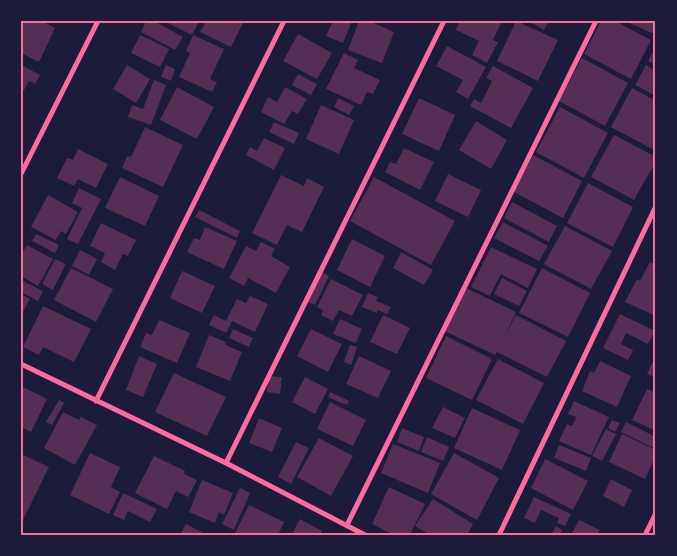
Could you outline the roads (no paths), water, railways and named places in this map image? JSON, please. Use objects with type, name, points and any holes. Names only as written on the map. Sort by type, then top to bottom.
[{"type":"street","points":[[21,174],[98,21]]},
{"type":"street","points":[[96,401],[284,21]]},
{"type":"street","points":[[226,463],[444,21]]},
{"type":"street","points":[[347,525],[596,21]]},
{"type":"street","points":[[499,535],[656,206]]},
{"type":"street","points":[[21,364],[226,463],[365,535]]},
{"type":"street","points":[[645,535],[656,513]]}]
